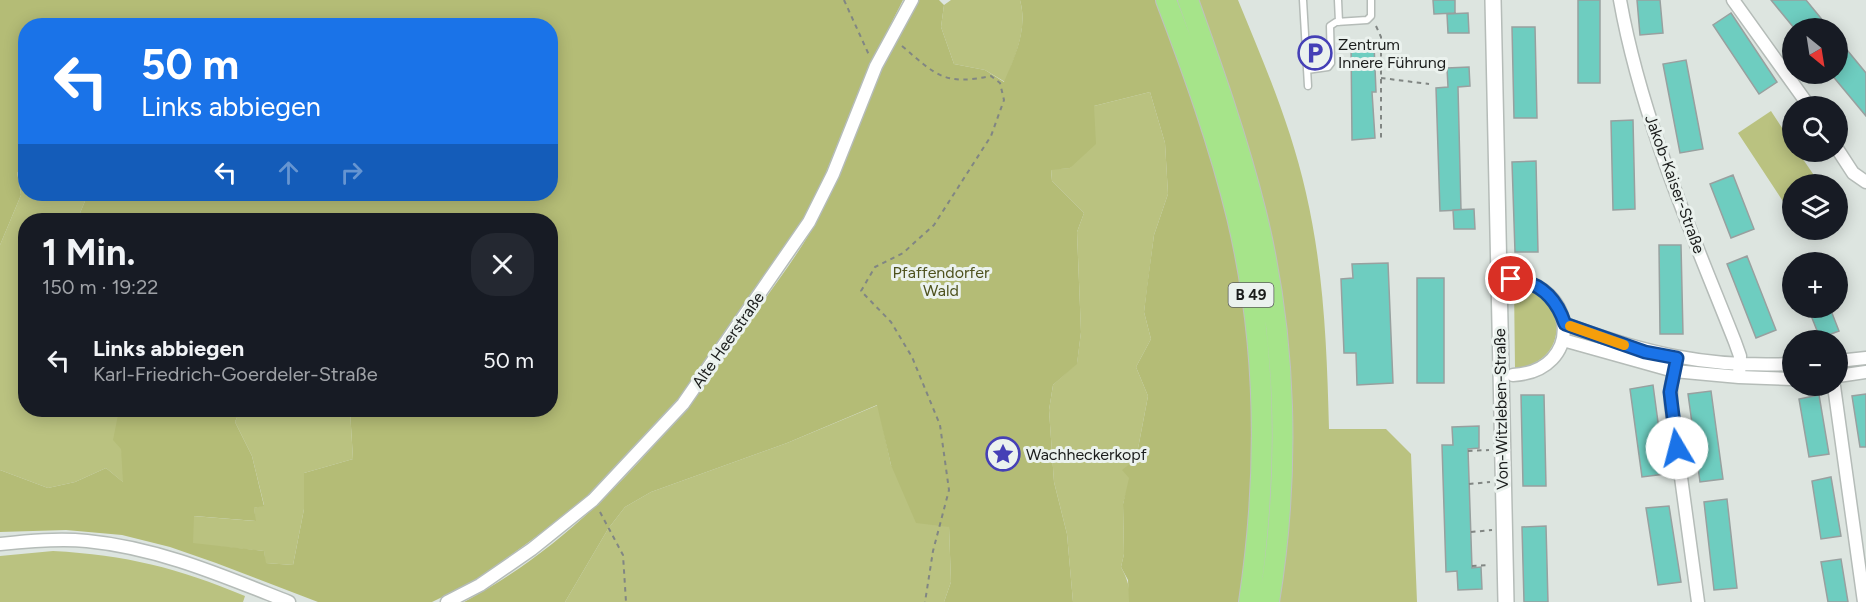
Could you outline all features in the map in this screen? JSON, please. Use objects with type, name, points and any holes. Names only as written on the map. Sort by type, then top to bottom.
[{"type":"highway","name":"B 49","points":[[1166,0],[1197,83],[1224,170],[1237,219],[1255,321],[1262,443],[1260,507],[1249,602]]},
{"type":"highway","name":"B 49","points":[[1188,0],[1243,164],[1256,214],[1270,290],[1280,375],[1282,433],[1280,510],[1269,602]]},
{"type":"street","name":"Alte Heerstraße","points":[[447,602],[480,585],[532,549],[593,500],[668,422],[792,249],[833,174],[876,66],[912,0]]},
{"type":"street","name":"Von-Witzleben-Straße","points":[[1493,0],[1506,602]]},
{"type":"street","name":"Jakob-Kaiser-Straße","points":[[1620,0],[1636,72],[1689,225],[1736,342],[1740,371]]},
{"type":"street","points":[[1733,0],[1802,96]]},
{"type":"street","points":[[1846,162],[1853,173],[1866,182]]},
{"type":"street","points":[[1511,279],[1529,282],[1543,289],[1558,308],[1565,324],[1563,340],[1556,354],[1543,367],[1527,374],[1513,375]]},
{"type":"street","points":[[1565,324],[1675,364]]},
{"type":"street","points":[[1563,340],[1675,364],[1782,377]]},
{"type":"street","points":[[1848,360],[1866,358]]},
{"type":"street","points":[[1675,364],[1671,404],[1698,602]]},
{"type":"street","points":[[1740,371],[1782,365]]},
{"type":"street","points":[[1848,375],[1866,372]]},
{"type":"street","points":[[1835,396],[1864,602]]},
{"type":"street","points":[[0,544],[86,541],[136,549],[166,556],[290,602]]},
{"type":"lane","points":[[1304,0],[1308,86]]},
{"type":"lane","points":[[1338,0],[1339,22]]},
{"type":"lane","points":[[1307,70],[1325,68],[1329,65],[1330,29],[1334,23],[1367,20],[1371,15],[1371,0]]},
{"type":"path","points":[[844,0],[861,41],[876,66]]},
{"type":"path","points":[[1376,26],[1381,37],[1380,139]]},
{"type":"path","points":[[891,36],[942,78],[967,81],[991,76],[1000,83],[1004,100],[991,135],[934,225],[903,253],[875,267],[861,291],[891,322],[912,357],[940,424],[949,490],[933,550],[925,602]]},
{"type":"path","points":[[1381,78],[1429,84]]},
{"type":"path","points":[[1468,451],[1492,450]]},
{"type":"path","points":[[1469,484],[1493,482]]},
{"type":"path","points":[[593,500],[623,555],[626,602]]},
{"type":"path","points":[[1471,532],[1494,530]]},
{"type":"path","points":[[1472,566],[1495,565]]},
{"type":"green space","points":[[0,0],[903,0],[865,75],[815,200],[788,248],[693,382],[662,421],[589,498],[477,580],[432,602],[318,602],[170,547],[122,535],[66,530],[0,532],[0,470],[48,488],[75,482],[106,468],[123,482],[121,449],[113,440],[118,417],[237,417],[235,422],[252,456],[264,506],[254,508],[256,521],[194,516],[193,543],[264,551],[266,563],[293,565],[304,509],[304,473],[353,459],[350,417],[558,417],[558,213],[80,213],[85,201],[558,201],[558,18],[18,18],[18,201],[0,245]]},
{"type":"green space","name":"Pfaffendorfer Wald","points":[[919,0],[939,0],[944,5],[941,27],[954,64],[985,70],[1004,82],[1021,32],[1020,0],[1159,0],[1189,81],[1230,219],[1250,343],[1258,468],[1245,602],[1129,602],[1128,580],[1121,567],[1124,554],[1123,504],[1129,478],[1122,470],[1136,459],[1148,396],[1136,367],[1151,339],[1144,312],[1154,235],[1168,194],[1165,143],[1150,92],[1094,106],[1096,144],[1070,168],[1051,170],[1052,181],[1084,213],[1077,232],[1081,332],[1077,364],[1053,385],[1049,410],[1054,482],[1067,534],[1073,602],[944,602],[951,582],[949,527],[916,523],[891,465],[877,405],[787,443],[651,492],[625,507],[608,529],[565,602],[464,602],[509,575],[551,545],[590,511],[627,475],[694,397],[783,274],[817,221],[836,181],[879,75],[904,24]]},
{"type":"green space","points":[[951,0],[1020,0],[1021,32],[1005,82],[985,70],[954,64],[941,27],[944,5]]},
{"type":"green space","points":[[1195,0],[1238,0],[1293,143],[1312,222],[1321,281],[1326,340],[1329,429],[1386,429],[1411,454],[1417,602],[1275,602],[1287,383]]},
{"type":"green space","points":[[1150,92],[1165,143],[1168,194],[1154,235],[1144,312],[1151,339],[1136,367],[1148,396],[1136,459],[1123,504],[1124,554],[1121,567],[1128,584],[1129,602],[1073,602],[1067,534],[1054,482],[1049,410],[1053,385],[1077,363],[1081,332],[1077,232],[1084,213],[1052,181],[1051,169],[1070,168],[1094,106]]},
{"type":"green space","points":[[1771,111],[1782,128],[1782,162],[1805,162],[1813,174],[1782,174],[1782,200],[1738,133]]},
{"type":"green space","points":[[18,201],[85,201],[80,213],[18,213],[18,417],[119,417],[124,483],[106,468],[75,482],[48,488],[0,470],[0,245]]},
{"type":"green space","points":[[1514,286],[1531,288],[1544,296],[1553,308],[1556,323],[1555,339],[1548,352],[1535,363],[1515,368]]},
{"type":"green space","points":[[878,405],[891,465],[949,527],[951,582],[944,602],[565,602],[608,529],[625,507],[651,492],[787,443]]},
{"type":"green space","points":[[237,417],[350,417],[353,459],[304,473],[304,509],[293,565],[265,563],[264,551],[193,544],[193,516],[255,521],[254,508],[264,505],[252,456],[235,422]]},
{"type":"green space","points":[[53,551],[151,564],[245,596],[243,602],[0,602],[0,556]]},
{"type":"building","points":[[1433,0],[1455,0],[1455,13],[1434,14]]},
{"type":"building","points":[[1578,0],[1600,0],[1600,83],[1578,83]]},
{"type":"building","points":[[1637,0],[1660,0],[1663,33],[1640,35]]},
{"type":"building","points":[[1771,0],[1806,0],[1821,18],[1786,18]]},
{"type":"building","points":[[1468,13],[1469,33],[1448,33],[1447,14]]},
{"type":"building","points":[[1731,13],[1777,82],[1759,94],[1713,25]]},
{"type":"building","points":[[1512,27],[1535,27],[1537,118],[1514,118]]},
{"type":"building","points":[[1351,44],[1374,44],[1376,92],[1372,92],[1375,138],[1352,140]]},
{"type":"building","points":[[1848,51],[1866,73],[1866,116],[1839,84],[1848,84]]},
{"type":"building","points":[[1686,60],[1703,149],[1680,153],[1663,64]]},
{"type":"building","points":[[1469,67],[1470,86],[1458,87],[1461,210],[1440,211],[1436,88],[1448,87],[1447,68]]},
{"type":"building","points":[[1633,120],[1635,209],[1613,210],[1611,121]]},
{"type":"building","points":[[1536,161],[1538,252],[1515,252],[1512,162]]},
{"type":"building","points":[[1733,175],[1754,229],[1731,238],[1710,184]]},
{"type":"building","points":[[1474,209],[1475,229],[1454,229],[1453,210]]},
{"type":"building","points":[[1659,245],[1681,245],[1683,334],[1660,334]]},
{"type":"building","points":[[1747,256],[1776,330],[1756,338],[1727,264]]},
{"type":"building","points":[[1388,263],[1393,383],[1357,385],[1356,353],[1344,353],[1341,279],[1353,278],[1352,264]]},
{"type":"building","points":[[1417,278],[1444,278],[1444,383],[1417,383]]},
{"type":"building","points":[[1812,318],[1834,318],[1839,330],[1817,330]]},
{"type":"building","points":[[1653,385],[1665,474],[1642,477],[1630,389]]},
{"type":"building","points":[[1711,391],[1723,479],[1700,482],[1688,394]]},
{"type":"building","points":[[1866,394],[1866,447],[1860,447],[1852,396]]},
{"type":"building","points":[[1521,395],[1544,395],[1546,486],[1523,486]]},
{"type":"building","points":[[1819,396],[1829,454],[1809,457],[1799,399]]},
{"type":"building","points":[[1479,426],[1479,448],[1468,449],[1472,568],[1481,567],[1482,589],[1458,590],[1457,571],[1446,572],[1442,445],[1453,445],[1452,427]]},
{"type":"building","points":[[1831,477],[1841,536],[1821,539],[1812,481]]},
{"type":"building","points":[[1727,499],[1737,588],[1714,590],[1704,502]]},
{"type":"building","points":[[1669,506],[1681,582],[1658,585],[1646,508]]},
{"type":"building","points":[[1546,526],[1548,602],[1524,602],[1522,527]]},
{"type":"building","points":[[1841,559],[1848,602],[1828,602],[1821,562]]},
{"type":"slow traffic","points":[[1570,326],[1624,345]]},
{"type":"place","name":"Zentrum Innere Führung","points":[[1315,53]]},
{"type":"place","name":"Wachheckerkopf","points":[[1003,454]]},
{"type":"route","points":[[1511,279],[1529,282],[1543,289],[1558,308],[1565,324],[1645,352],[1677,358],[1670,398],[1677,448]]}]
